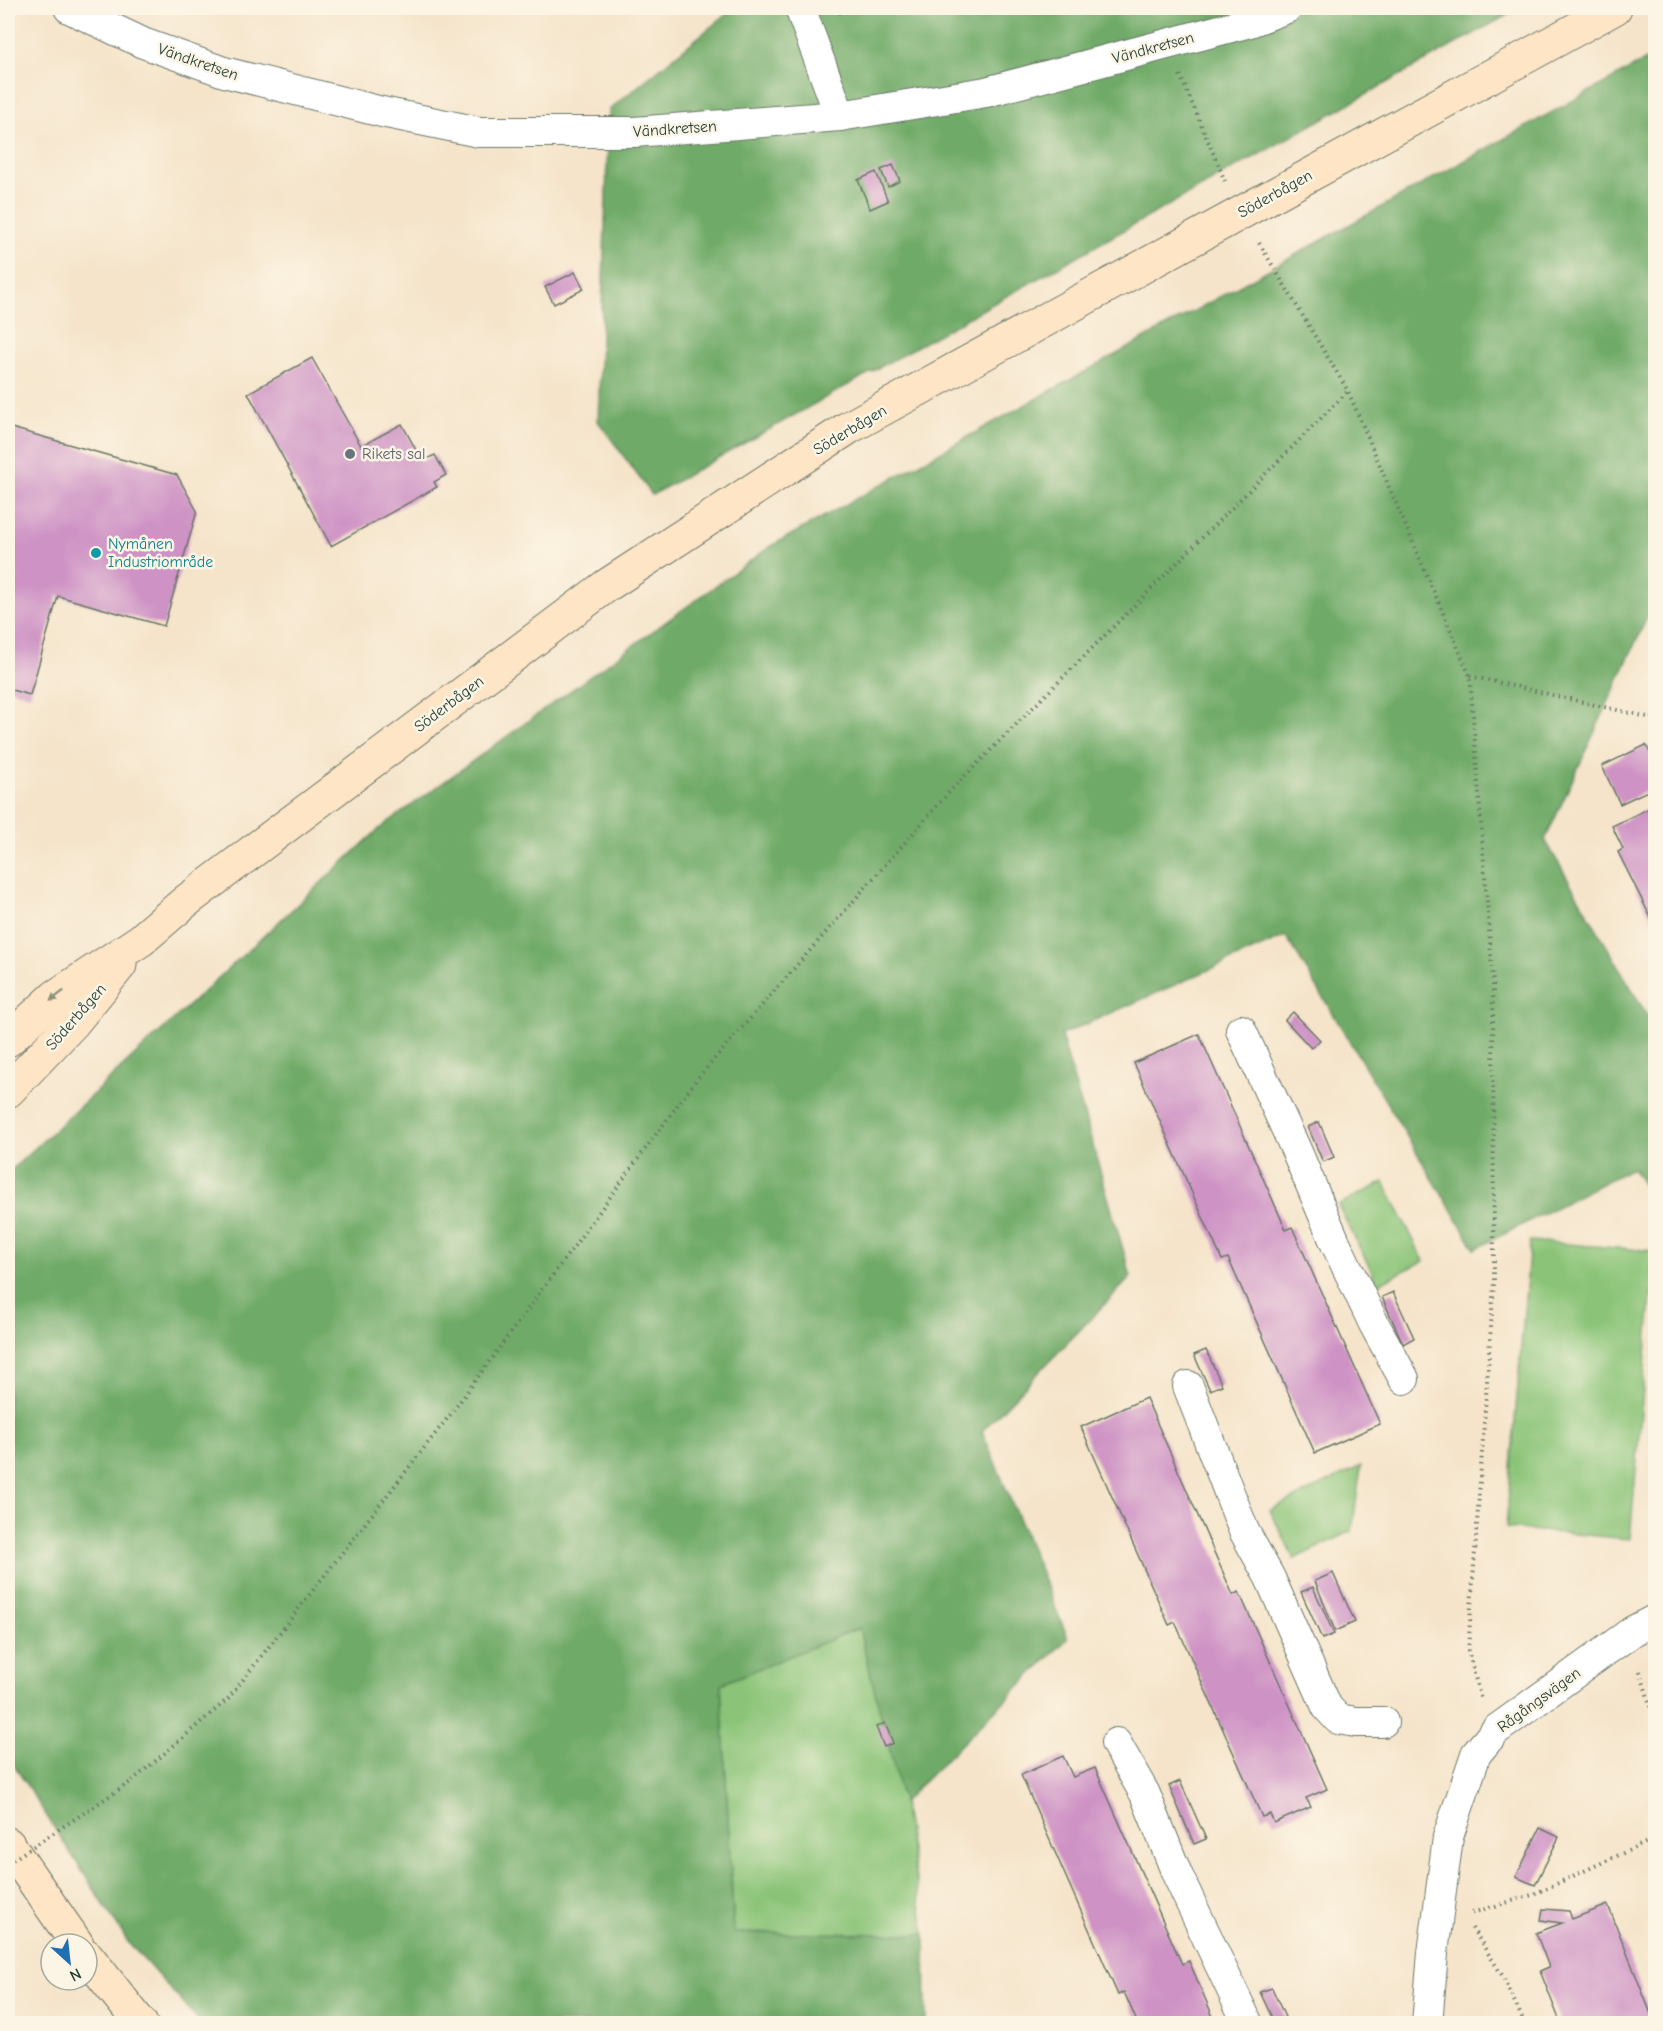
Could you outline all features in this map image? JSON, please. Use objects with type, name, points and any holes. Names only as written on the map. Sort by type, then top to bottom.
[{"type":"street","name":"Vändkretsen","points":[[69,8],[143,43],[224,72],[371,110],[479,132],[634,132],[840,116],[986,92],[1251,22],[1287,8]]},
{"type":"street","points":[[800,8],[840,116]]},
{"type":"street","name":"Söderbågen","points":[[8,1040],[56,996],[141,940],[185,902],[606,586],[848,428],[1615,8]]},
{"type":"street","name":"Söderbågen","points":[[8,1091],[73,1023],[141,940]]},
{"type":"street","points":[[1241,1030],[1340,1252],[1374,1324],[1404,1379]]},
{"type":"street","points":[[1188,1386],[1244,1531],[1275,1589],[1327,1707],[1338,1719],[1383,1722]]},
{"type":"street","name":"Rågångsvägen","points":[[1427,2024],[1433,1953],[1448,1837],[1476,1754],[1496,1730],[1644,1625]]},
{"type":"street","points":[[1116,1743],[1145,1794],[1177,1874],[1248,2024]]},
{"type":"street","points":[[8,1844],[69,1932]]},
{"type":"street","points":[[99,1971],[141,2024]]},
{"type":"path","points":[[1179,74],[1226,182]]},
{"type":"path","points":[[1258,241],[1348,391],[1470,676],[1492,982],[1494,1283],[1468,1650],[1484,1709],[1496,1730]]},
{"type":"path","points":[[8,1863],[132,1780],[228,1699],[453,1411],[704,1071],[952,789],[1348,391]]},
{"type":"path","points":[[1470,676],[1656,719]]},
{"type":"path","points":[[1644,1625],[1637,1660],[1650,1711],[1656,1724]]},
{"type":"path","points":[[1464,1916],[1532,1895],[1656,1838]]},
{"type":"path","points":[[1470,1926],[1502,1975],[1526,2024]]},
{"type":"green space","points":[[734,8],[1520,8],[652,495],[598,421],[609,110]]},
{"type":"green space","points":[[1655,55],[1655,600],[1545,840],[1648,1017],[1655,1019],[1655,1203],[1632,1168],[1475,1249],[1286,936],[1061,1035],[1131,1277],[982,1431],[1068,1638],[903,1802],[859,1628],[721,1684],[734,1933],[925,1934],[926,2023],[201,2023],[128,1942],[8,1756],[8,1173],[380,828],[771,546]]},
{"type":"green space","points":[[1384,1182],[1424,1261],[1378,1284],[1338,1205]]},
{"type":"green space","points":[[1530,1241],[1655,1251],[1630,1539],[1506,1528]]},
{"type":"green space","points":[[1361,1466],[1352,1531],[1294,1559],[1270,1510]]},
{"type":"green space","points":[[859,1628],[903,1802],[925,1934],[734,1933],[721,1683]]},
{"type":"building","points":[[893,165],[900,181],[888,187],[881,170]]},
{"type":"building","points":[[876,172],[888,201],[870,209],[858,180]]},
{"type":"building","points":[[575,272],[584,289],[554,304],[545,287]]},
{"type":"building","name":"Rikets sal","points":[[312,358],[361,446],[402,424],[422,461],[435,455],[446,475],[434,482],[437,487],[331,546],[248,393]]},
{"type":"building","name":"Nymånen Industriområde","points":[[8,427],[177,475],[197,511],[164,626],[58,596],[30,695],[8,689]]},
{"type":"building","points":[[1646,745],[1656,765],[1656,787],[1620,804],[1602,766]]},
{"type":"building","points":[[1656,805],[1656,921],[1653,922],[1618,852],[1623,849],[1612,826]]},
{"type":"building","points":[[1293,1012],[1320,1040],[1311,1048],[1285,1020]]},
{"type":"building","points":[[1199,1034],[1286,1230],[1292,1227],[1380,1424],[1315,1453],[1228,1258],[1222,1260],[1134,1063]]},
{"type":"building","points":[[1319,1122],[1334,1157],[1323,1162],[1308,1127]]},
{"type":"building","points":[[1393,1292],[1414,1338],[1403,1344],[1382,1297]]},
{"type":"building","points":[[1206,1350],[1222,1385],[1210,1390],[1194,1355]]},
{"type":"building","points":[[1146,1398],[1233,1595],[1239,1592],[1327,1789],[1306,1798],[1311,1807],[1274,1823],[1270,1814],[1262,1817],[1175,1622],[1169,1625],[1081,1427]]},
{"type":"building","points":[[1333,1573],[1355,1622],[1335,1631],[1315,1581]]},
{"type":"building","points":[[1313,1587],[1334,1634],[1322,1639],[1301,1592]]},
{"type":"building","points":[[885,1723],[893,1743],[884,1747],[876,1727]]},
{"type":"building","points":[[1063,1756],[1073,1777],[1095,1768],[1182,1964],[1189,1961],[1216,2024],[1138,2024],[1124,1992],[1118,1995],[1021,1775]]},
{"type":"building","points":[[1180,1781],[1206,1839],[1194,1844],[1169,1786]]},
{"type":"building","points":[[1540,1828],[1559,1837],[1535,1885],[1516,1877]]},
{"type":"building","points":[[1608,1905],[1655,2024],[1571,2024],[1570,2022],[1561,2024],[1540,1971],[1549,1967],[1536,1933],[1562,1923],[1541,1920],[1543,1909],[1569,1911],[1572,1919]]},
{"type":"building","points":[[1272,1988],[1288,2024],[1275,2024],[1260,1992]]},
{"type":"place","name":"Rikets sal","points":[[350,454]]},
{"type":"place","name":"Nymånen Industriområde","points":[[96,553]]}]
